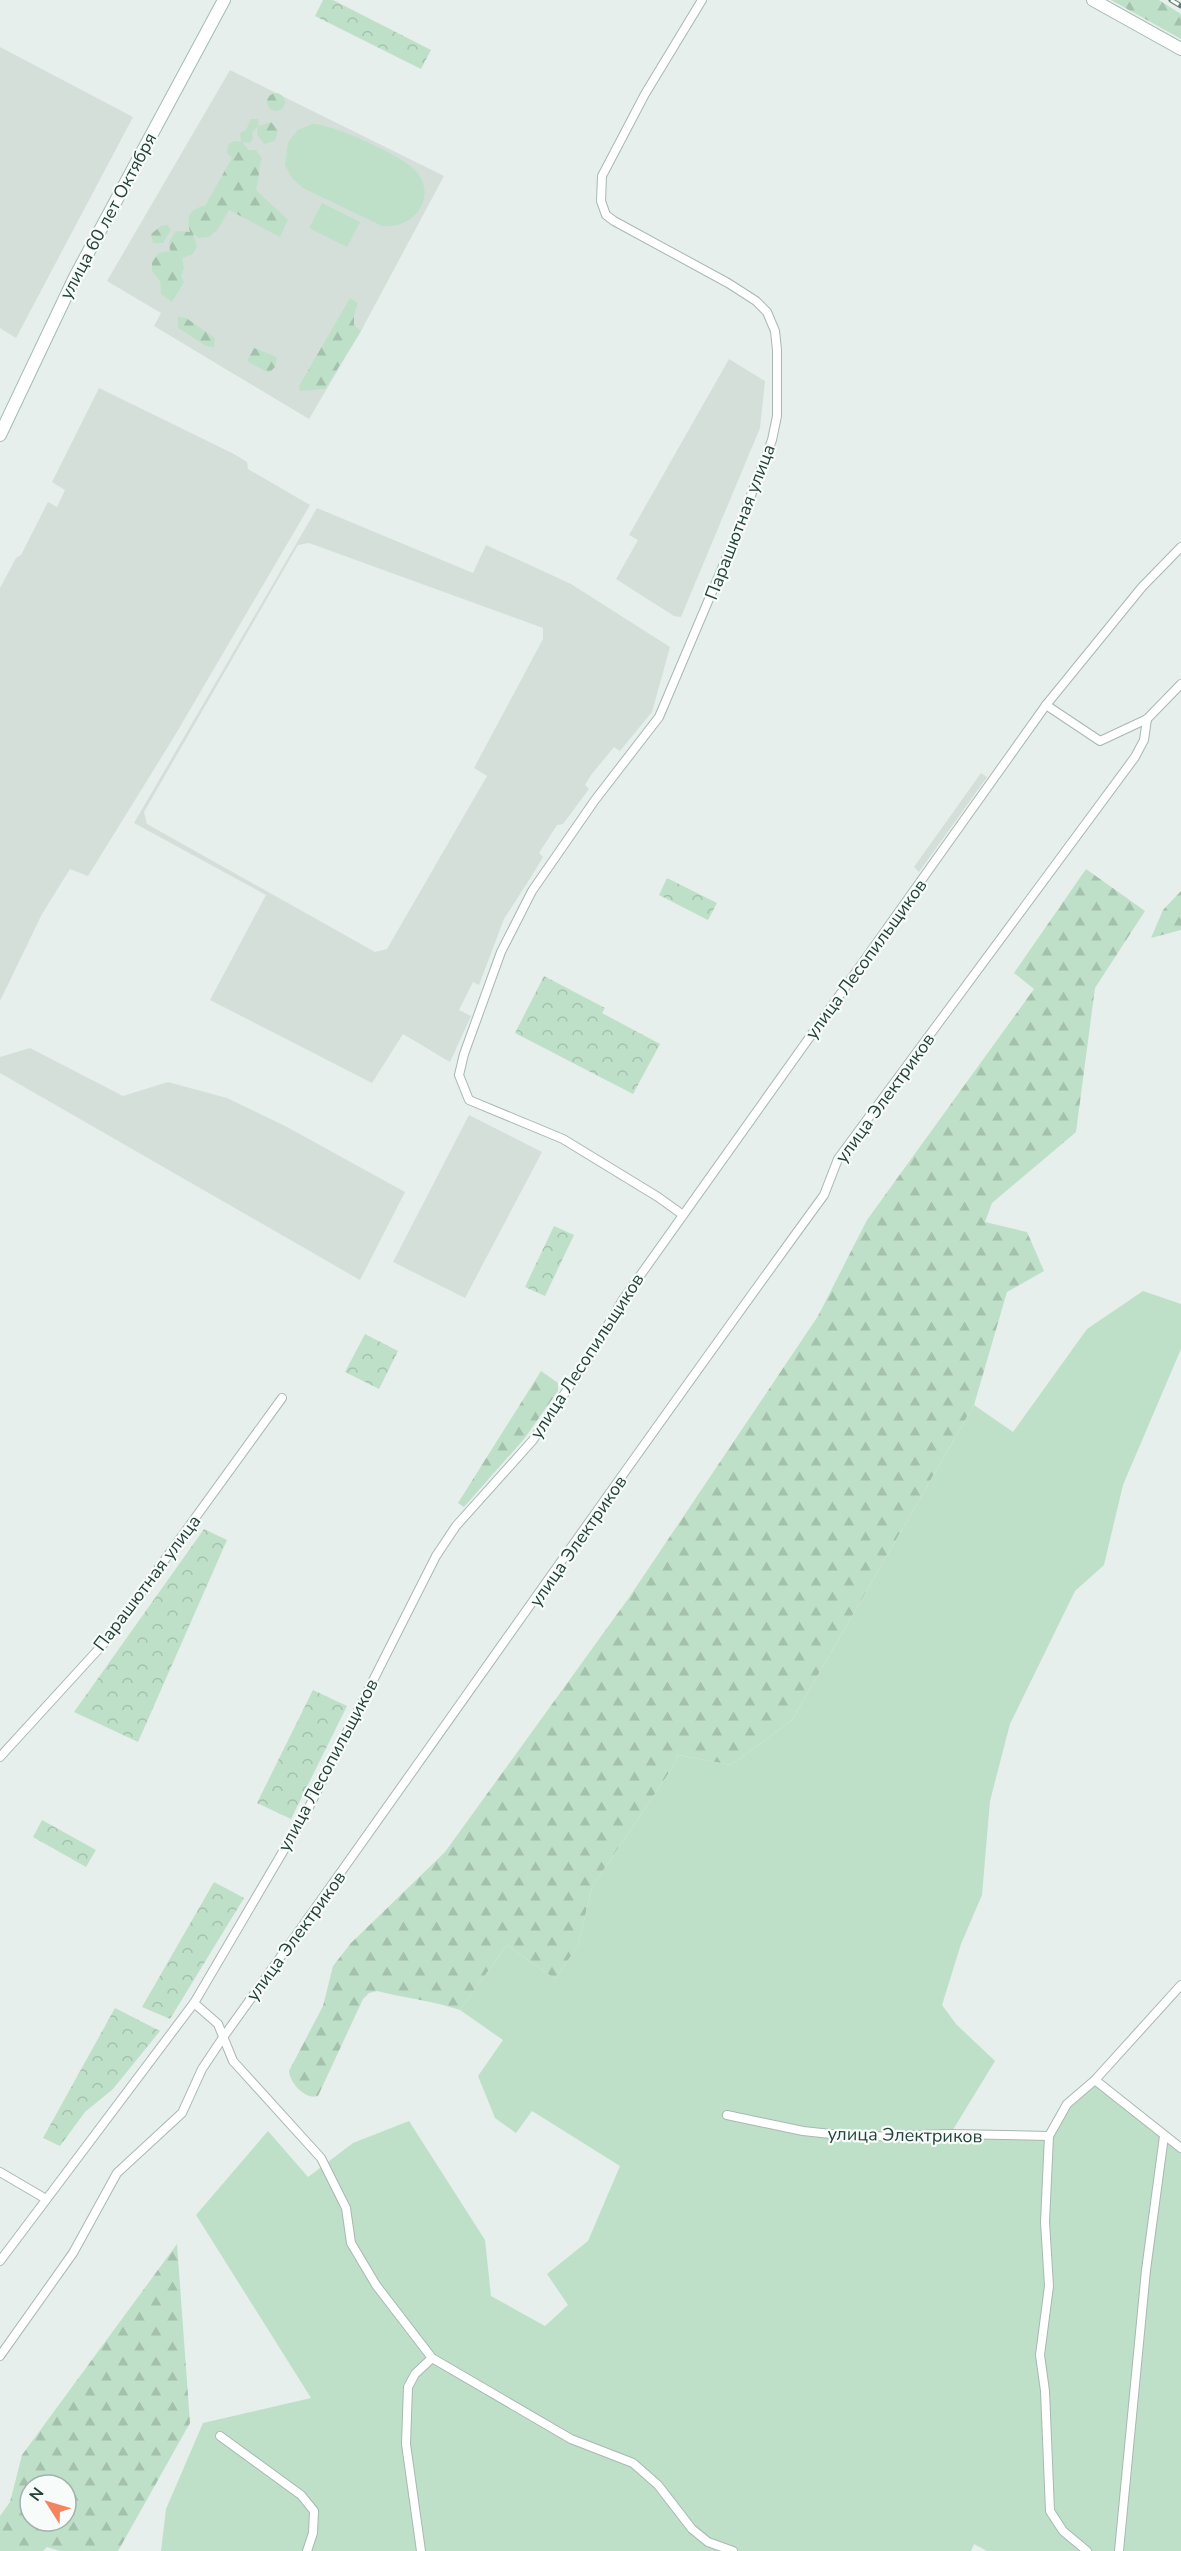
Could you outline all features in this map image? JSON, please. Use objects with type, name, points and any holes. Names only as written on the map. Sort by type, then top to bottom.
[{"type":"main road","name":"улица 60 лет Октября","points":[[0,435],[75,277],[224,0]]},
{"type":"main road","points":[[1093,0],[1181,49]]},
{"type":"street","name":"Парашютная улица","points":[[682,1215],[658,1197],[563,1138],[466,1097],[459,1075],[464,1054],[515,921],[576,827],[659,717],[730,551],[772,440],[777,416],[778,375],[775,331],[767,312],[756,301],[728,283],[614,221],[606,215],[601,201],[602,176],[649,87],[702,0]]},
{"type":"street","name":"улица Лесопильщиков","points":[[0,2261],[194,2003],[308,1809],[440,1549],[456,1526],[533,1440],[588,1359],[622,1300],[1046,705],[1142,587],[1181,547]]},
{"type":"street","points":[[1046,705],[1100,741],[1147,719],[1181,684]]},
{"type":"street","name":"улица Электриков","points":[[0,2356],[73,2253],[117,2173],[182,2113],[202,2068],[224,2036],[589,1526],[680,1393],[824,1195],[838,1159],[1135,757],[1144,740],[1147,719]]},
{"type":"street","name":"Парашютная улица","points":[[0,1757],[106,1641],[282,1398]]},
{"type":"street","points":[[1087,2551],[1063,2531],[1050,2511],[1045,2391],[1040,2355],[1049,2286],[1045,2222],[1049,2136],[1067,2104],[1095,2080],[1181,1985]]},
{"type":"street","points":[[194,2003],[218,2024],[233,2061],[321,2158],[346,2208],[351,2244],[376,2285],[432,2358],[571,2439],[633,2463],[658,2485],[692,2529],[708,2541],[733,2551]]},
{"type":"street","points":[[1095,2080],[1181,2148]]},
{"type":"street","name":"улица Электриков","points":[[727,2115],[803,2131],[859,2136],[950,2134],[1049,2136]]},
{"type":"street","points":[[1119,2551],[1146,2270],[1164,2136]]},
{"type":"street","points":[[0,2172],[46,2199]]},
{"type":"street","points":[[421,2551],[406,2444],[408,2387],[415,2374],[432,2358]]},
{"type":"street","points":[[219,2436],[301,2495],[314,2511],[313,2533],[307,2551]]},
{"type":"shaded area","points":[[0,47],[133,117],[16,338],[0,328]]},
{"type":"shaded area","points":[[230,70],[444,176],[361,331],[309,419],[154,326],[161,313],[107,281]]},
{"type":"shaded area","points":[[729,359],[765,381],[760,428],[681,617],[674,616],[616,579],[638,540],[629,535]]},
{"type":"shaded area","points":[[99,388],[234,454],[247,462],[248,469],[310,505],[174,737],[88,876],[70,869],[42,914],[0,1001],[0,588],[16,558],[21,555],[48,502],[57,507],[65,490],[52,482]]},
{"type":"shaded area","points":[[317,508],[473,573],[486,545],[571,584],[670,647],[652,712],[620,751],[614,747],[591,775],[585,785],[589,789],[563,824],[557,825],[539,853],[543,857],[504,919],[479,985],[473,982],[459,1010],[471,1016],[450,1062],[403,1034],[372,1083],[210,1000],[266,895],[134,823]],"holes":[[[309,543],[543,628],[543,639],[474,768],[487,776],[387,949],[375,952],[147,824],[144,812],[298,545]]]},
{"type":"shaded area","points":[[981,773],[987,777],[919,872],[914,867]]},
{"type":"shaded area","points":[[30,1048],[123,1096],[168,1082],[227,1098],[287,1127],[405,1192],[360,1280],[0,1073],[0,1057]]},
{"type":"shaded area","points":[[469,1115],[542,1152],[465,1298],[393,1262]]},
{"type":"green space","points":[[323,0],[333,0],[431,50],[421,69],[315,16]]},
{"type":"green space","points":[[1111,0],[1159,0],[1181,14],[1181,39]]},
{"type":"green space","points":[[272,93],[280,93],[285,98],[283,109],[272,111],[267,106],[267,98]]},
{"type":"green space","points":[[251,119],[258,119],[259,126],[271,122],[278,130],[275,141],[264,144],[257,135],[258,127],[252,132],[253,138],[250,143],[242,142],[249,150],[256,150],[262,158],[256,190],[288,220],[280,237],[229,210],[218,229],[209,237],[199,238],[193,234],[197,246],[193,254],[182,258],[184,268],[181,276],[184,282],[172,302],[161,294],[160,281],[152,271],[152,261],[159,253],[170,251],[169,242],[176,231],[190,232],[188,222],[190,214],[195,209],[205,206],[232,158],[227,153],[228,145],[234,141],[241,142],[240,133],[246,130]]},
{"type":"green space","points":[[312,124],[350,134],[410,166],[423,182],[425,192],[419,211],[403,223],[382,226],[303,188],[292,178],[285,165],[288,142],[298,130]]},
{"type":"green space","points":[[322,203],[360,222],[347,247],[309,228]]},
{"type":"green space","points":[[167,225],[171,230],[163,243],[153,243],[151,234],[161,226]]},
{"type":"green space","points":[[350,298],[358,303],[354,325],[361,331],[325,389],[300,391],[299,386]]},
{"type":"green space","points":[[178,317],[186,318],[215,338],[214,347],[206,346],[178,328]]},
{"type":"green space","points":[[254,348],[277,357],[275,367],[269,373],[247,361]]},
{"type":"green space","points":[[1086,869],[1145,911],[1095,988],[1076,1132],[992,1203],[985,1222],[1027,1232],[1044,1271],[1007,1292],[974,1405],[792,1720],[731,1765],[678,1755],[673,1767],[592,1887],[578,1946],[555,1979],[507,1945],[460,2010],[377,1991],[369,1993],[363,1999],[318,2096],[313,2097],[303,2093],[295,2085],[289,2071],[323,2006],[333,1966],[351,1943],[445,1852],[628,1599],[818,1316],[867,1220],[1034,989],[1014,973]]},
{"type":"green space","points":[[667,878],[717,903],[708,920],[659,895]]},
{"type":"green space","points":[[1181,891],[1181,930],[1151,938],[1163,910]]},
{"type":"green space","points":[[544,976],[605,1008],[602,1013],[660,1044],[633,1094],[515,1033]]},
{"type":"green space","points":[[554,1226],[574,1235],[545,1296],[525,1287]]},
{"type":"green space","points":[[1143,1291],[1181,1304],[1181,1349],[1123,1485],[1104,1565],[1075,1591],[1010,1724],[990,1801],[982,1895],[961,1944],[942,2005],[956,2024],[995,2061],[951,2133],[1049,2136],[1067,2104],[1095,2080],[1181,2148],[1181,2551],[987,2551],[974,2544],[971,2551],[161,2551],[166,2509],[203,2423],[311,2398],[196,2215],[268,2131],[308,2177],[353,2143],[409,2121],[485,2240],[491,2296],[545,2326],[568,2305],[547,2274],[588,2241],[620,2166],[532,2111],[516,2133],[495,2118],[478,2076],[503,2040],[460,2010],[507,1945],[555,1979],[578,1946],[592,1887],[673,1767],[678,1755],[731,1765],[792,1720],[974,1405],[1013,1432],[1087,1329]]},
{"type":"green space","points":[[365,1334],[398,1351],[379,1389],[345,1372]]},
{"type":"green space","points":[[541,1371],[558,1383],[558,1391],[524,1439],[464,1507],[458,1503]]},
{"type":"green space","points":[[204,1529],[227,1540],[138,1742],[74,1712]]},
{"type":"green space","points":[[313,1690],[347,1706],[291,1819],[257,1803]]},
{"type":"green space","points":[[42,1820],[96,1850],[86,1867],[33,1837]]},
{"type":"green space","points":[[214,1882],[244,1898],[170,2019],[142,2007]]},
{"type":"green space","points":[[115,2008],[160,2031],[113,2089],[85,2112],[60,2146],[43,2138]]},
{"type":"green space","points":[[177,2244],[190,2423],[118,2551],[60,2551],[47,2547],[43,2551],[0,2551],[0,2516],[10,2502],[22,2455]]},
{"type":"railway","points":[[1171,0],[1181,6]]}]
